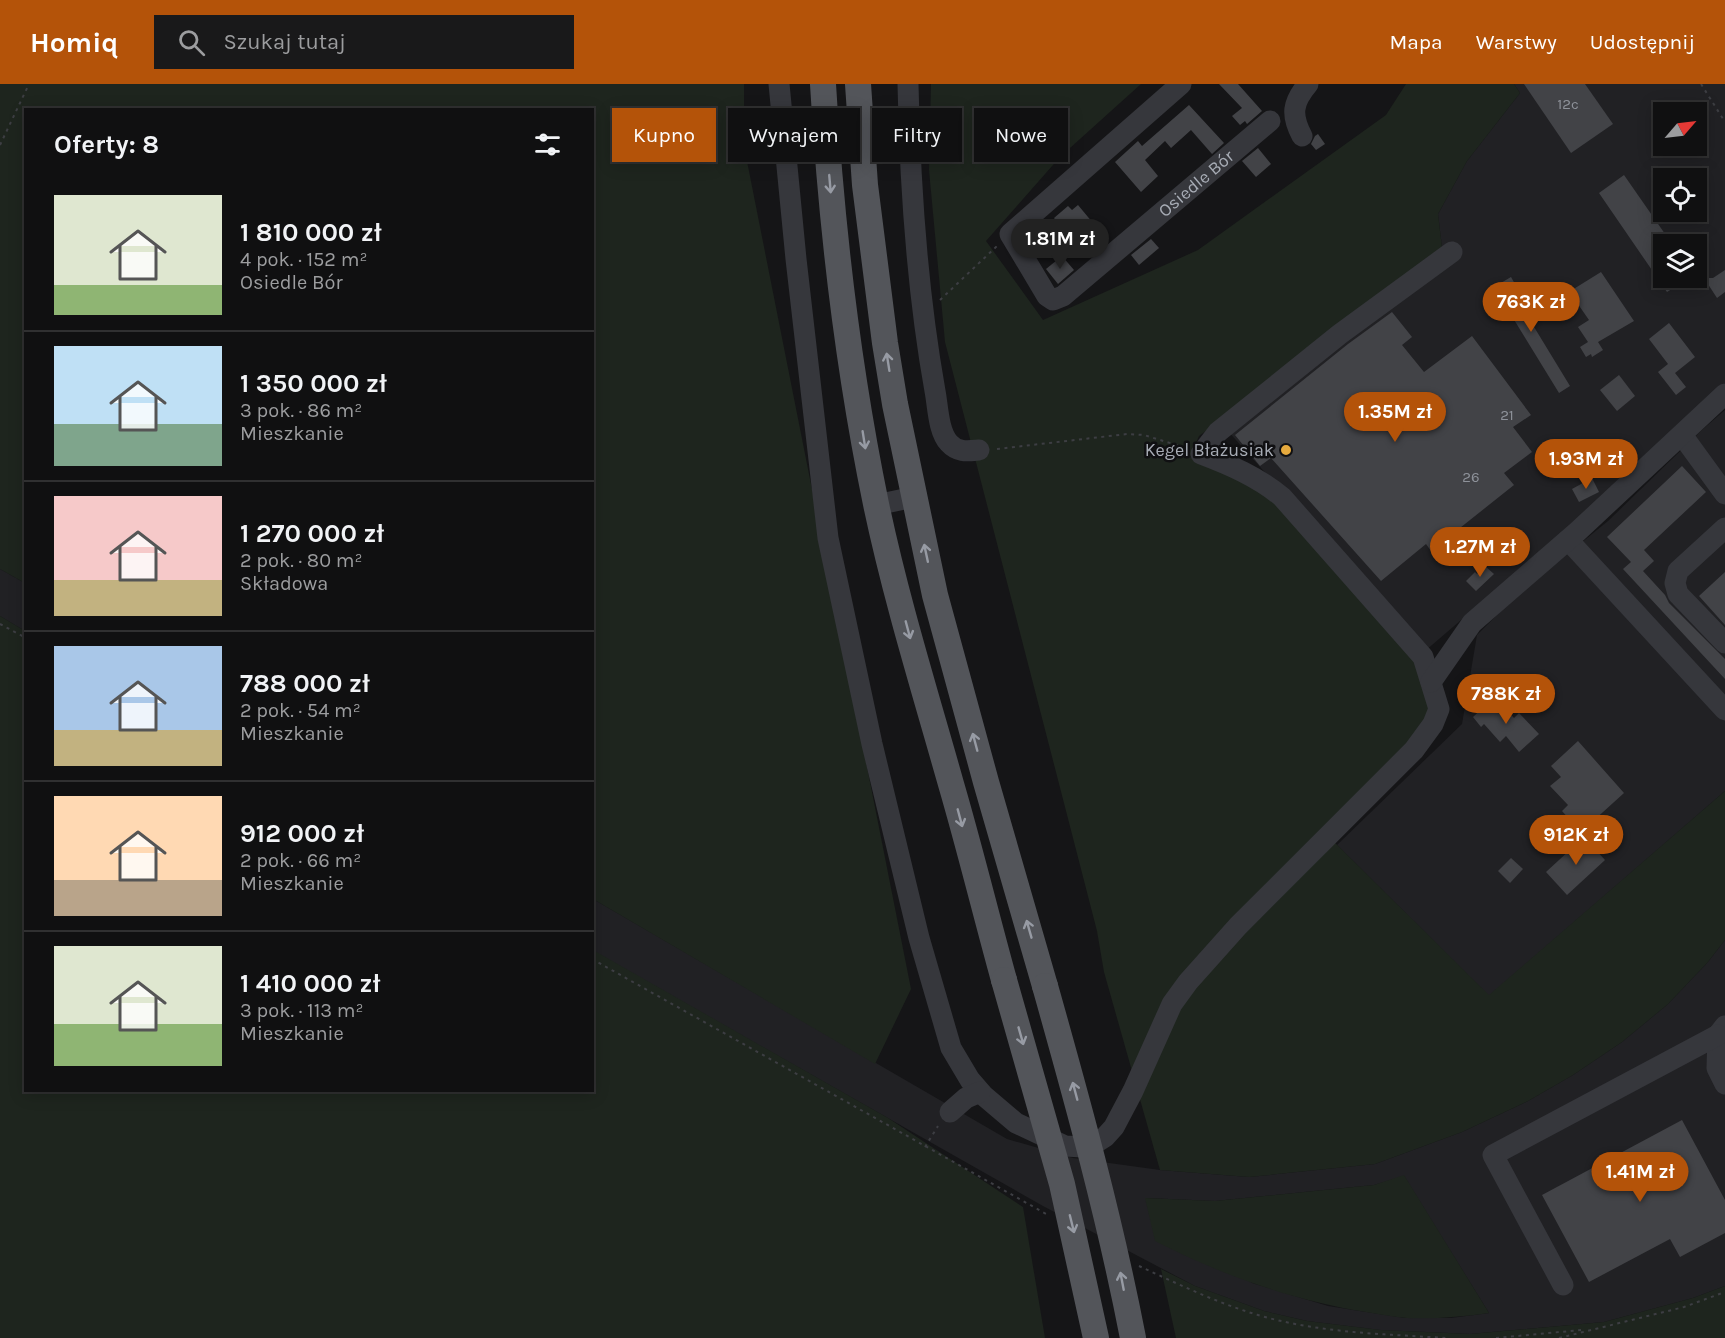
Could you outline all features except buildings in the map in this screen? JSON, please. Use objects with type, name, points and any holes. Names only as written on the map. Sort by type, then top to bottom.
[{"type":"main road","points":[[823,84],[840,269],[876,505],[916,662],[1062,1184],[1096,1338]]},
{"type":"main road","points":[[858,84],[865,185],[885,343],[895,404],[935,595],[1100,1185],[1119,1264],[1133,1338]]},
{"type":"street","points":[[779,84],[796,259],[828,538],[872,744],[919,938],[951,1048],[970,1080],[980,1092],[1016,1123],[1065,1146],[1083,1147],[1106,1137],[1114,1127],[1133,1091],[1172,1004],[1188,982],[1238,926],[1414,750],[1433,724],[1439,709],[1423,657],[1416,648],[1282,497],[1268,485],[1201,454],[1218,432],[1340,333],[1452,252]]},
{"type":"street","points":[[908,84],[910,167],[929,357],[939,413],[948,442],[964,452],[979,450]]},
{"type":"street","points":[[1010,234],[1181,84]]},
{"type":"street","points":[[1302,136],[1294,119],[1298,95],[1308,84]]},
{"type":"street","name":"Osiedle Bór","points":[[1010,234],[1047,296],[1053,300],[1058,299],[1270,122]]},
{"type":"street","points":[[1431,682],[1472,623],[1573,536],[1725,394]]},
{"type":"street","points":[[1682,435],[1725,494]]},
{"type":"street","points":[[876,505],[914,497]]},
{"type":"street","points":[[1725,528],[1678,571],[1675,583],[1678,594],[1725,643]]},
{"type":"street","points":[[1573,536],[1725,710]]},
{"type":"street","points":[[1722,1030],[1717,1068],[1725,1084]]},
{"type":"street","points":[[1563,1285],[1493,1155],[1722,1030]]},
{"type":"street","points":[[950,1112],[966,1098],[980,1092]]},
{"type":"path","points":[[0,145],[29,84]]},
{"type":"path","points":[[1701,84],[1725,122]]},
{"type":"path","points":[[925,318],[1010,234]]},
{"type":"path","points":[[979,450],[1127,434],[1144,435],[1201,454]]},
{"type":"path","points":[[0,624],[24,637]]},
{"type":"path","points":[[594,960],[1048,1215]]},
{"type":"path","points":[[925,1147],[950,1112]]},
{"type":"path","points":[[1135,1264],[1206,1297],[1259,1315],[1347,1332],[1446,1338]]},
{"type":"path","points":[[1559,1338],[1648,1317],[1725,1292]]},
{"type":"path","points":[[1496,1338],[1590,1329]]},
{"type":"shaded area","points":[[0,84],[744,84],[744,108],[728,108],[728,162],[747,162],[911,989],[875,1064],[594,900],[594,108],[24,108],[24,582],[0,569]]},
{"type":"shaded area","points":[[931,84],[1141,84],[1068,150],[1068,108],[974,108],[974,162],[1056,162],[986,241],[1043,320],[1198,250],[1386,115],[1406,84],[1514,84],[1520,93],[1467,161],[1438,214],[1443,256],[1199,436],[1190,457],[1278,500],[1420,665],[1431,712],[1410,742],[1323,831],[1489,995],[1725,791],[1725,940],[1707,963],[1668,1004],[1622,1042],[1573,1075],[1528,1101],[1462,1132],[1375,1164],[1249,1177],[1160,1170],[1104,972],[1097,931],[945,342],[929,162],[962,162],[962,108],[930,108]]},
{"type":"shaded area","points":[[1514,84],[1725,84],[1725,383],[1582,516],[1425,651],[1227,430],[1443,256],[1438,214],[1467,161],[1520,93]]},
{"type":"shaded area","points":[[1725,410],[1725,791],[1489,996],[1337,845],[1462,724],[1477,635],[1517,595],[1608,521]]},
{"type":"shaded area","points":[[0,569],[24,582],[24,630],[0,616]]},
{"type":"shaded area","points":[[0,616],[24,630],[24,1092],[594,1092],[594,951],[888,1118],[1023,1207],[1045,1338],[0,1338]]},
{"type":"shaded area","points":[[594,900],[1007,1139],[1073,1158],[1160,1170],[1249,1177],[1375,1164],[1462,1132],[1528,1101],[1573,1075],[1622,1042],[1668,1004],[1707,963],[1725,940],[1725,1286],[1693,1298],[1604,1322],[1470,1334],[1380,1330],[1307,1321],[1264,1311],[1195,1286],[1043,1206],[594,952]],"holes":[[[1404,1176],[1489,1313],[1451,1318],[1405,1318],[1328,1306],[1252,1283],[1146,1198],[1215,1201],[1374,1185]]]},
{"type":"shaded area","points":[[1404,1175],[1489,1313],[1459,1317],[1402,1318],[1311,1301],[1258,1285],[1205,1265],[1155,1241],[1145,1198],[1215,1201],[1374,1185]]},
{"type":"shaded area","points":[[1161,1269],[1195,1286],[1264,1311],[1307,1321],[1381,1330],[1470,1334],[1604,1322],[1693,1298],[1725,1286],[1725,1338],[1176,1338]]},
{"type":"place","name":"Kegel Błażusiak","points":[[1286,450]]}]
